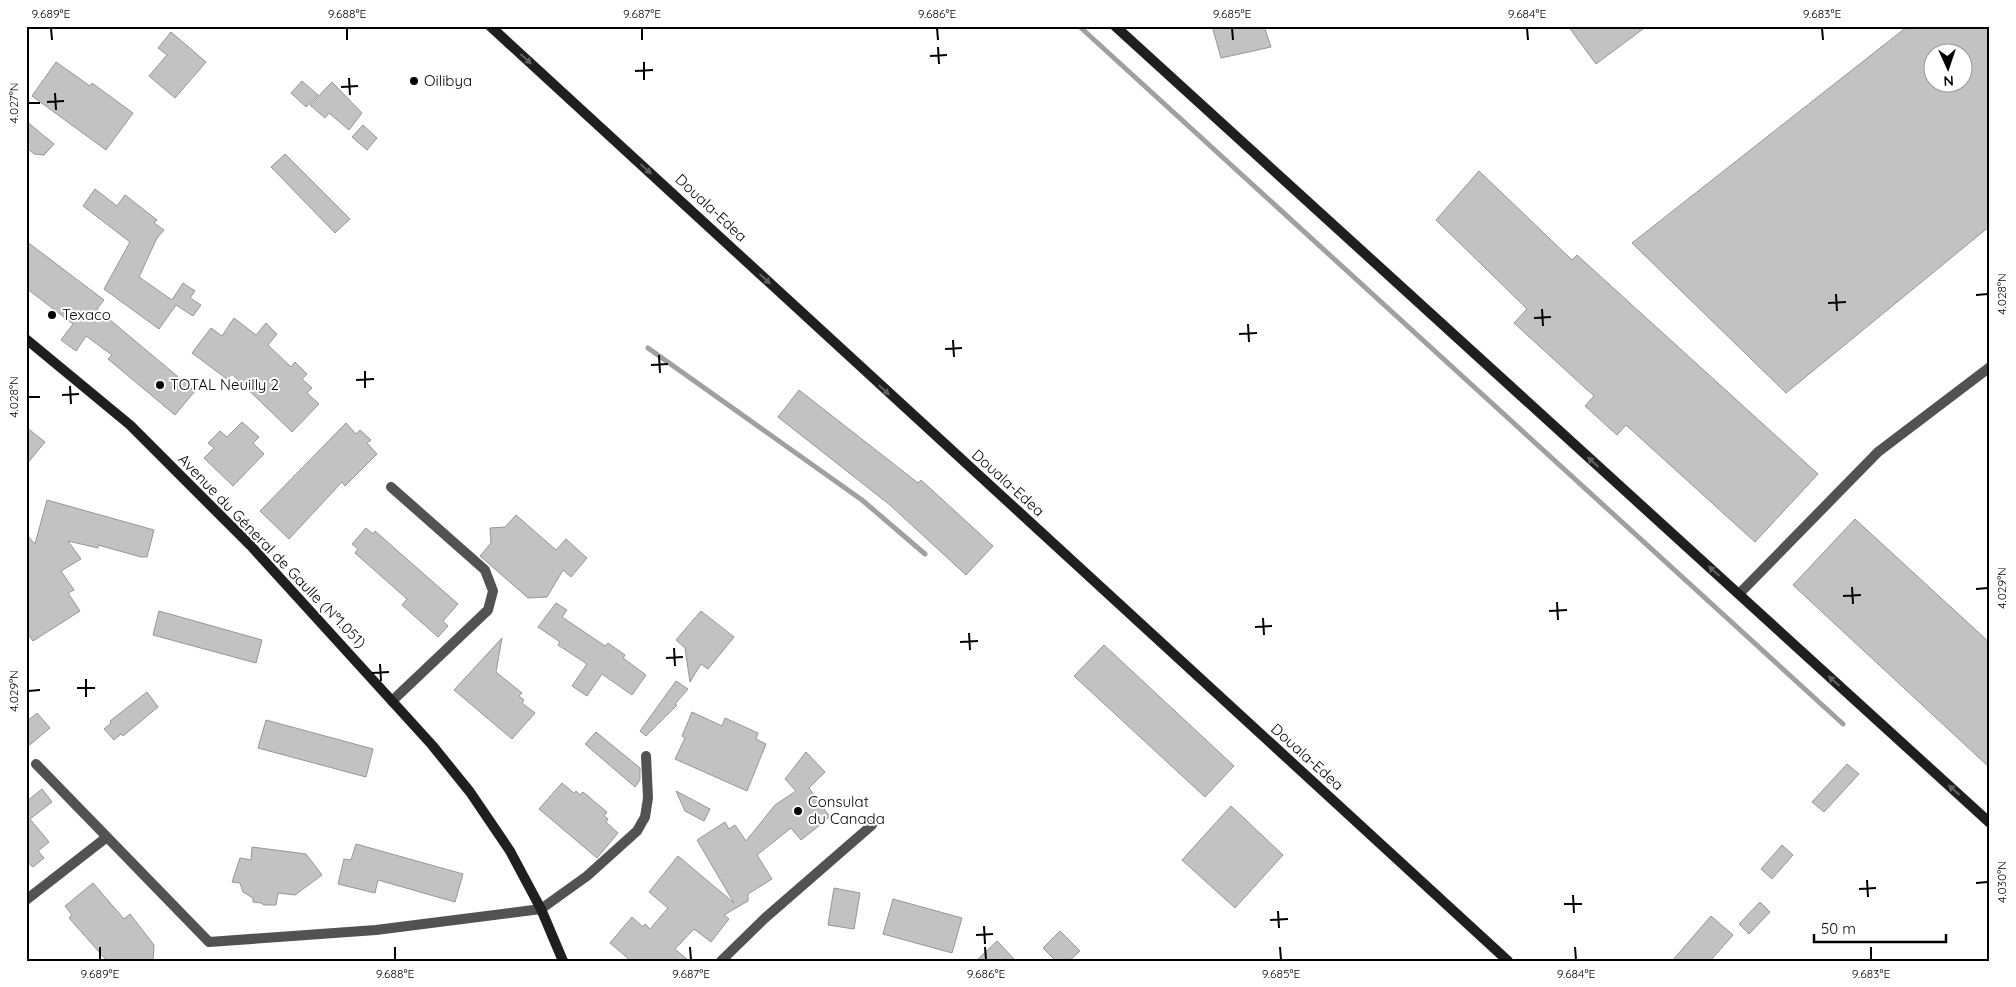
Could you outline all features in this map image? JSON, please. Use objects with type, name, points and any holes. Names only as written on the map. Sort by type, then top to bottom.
[{"type":"main road","name":"Douala-Edea","points":[[490,26],[1508,961]]},
{"type":"main road","points":[[1115,26],[1990,823]]},
{"type":"main road","name":"Avenue du Géneral de Gaulle (N°1.051)","points":[[26,339],[130,425],[251,546],[392,701],[470,792],[510,851],[541,909],[563,961]]},
{"type":"street","points":[[1739,594],[1878,452],[1990,367]]},
{"type":"street","points":[[391,487],[485,570],[493,592],[488,610],[392,701]]},
{"type":"street","points":[[36,764],[209,942],[376,930],[541,909],[587,876],[637,831],[645,817],[648,798],[646,756]]},
{"type":"street","points":[[721,961],[764,919],[872,825]]},
{"type":"street","points":[[26,900],[107,837]]},
{"type":"building","points":[[1212,26],[1264,26],[1271,47],[1221,58]]},
{"type":"building","points":[[1568,26],[1647,26],[1596,64]]},
{"type":"building","points":[[1908,26],[1990,26],[1990,226],[1786,393],[1632,243]]},
{"type":"building","points":[[171,32],[206,62],[175,98],[149,76],[167,55],[158,48]]},
{"type":"building","points":[[56,62],[90,86],[92,83],[133,113],[106,150],[32,96]]},
{"type":"building","points":[[302,81],[318,95],[306,107],[291,93]]},
{"type":"building","points":[[332,82],[362,113],[349,130],[329,113],[325,118],[310,105]]},
{"type":"building","points":[[26,121],[54,144],[44,155],[34,154],[26,147]]},
{"type":"building","points":[[363,125],[377,138],[367,150],[352,137]]},
{"type":"building","points":[[285,154],[350,219],[335,233],[271,167]]},
{"type":"building","points":[[1479,171],[1572,260],[1577,255],[1818,474],[1755,542],[1626,425],[1617,435],[1585,406],[1594,396],[1514,323],[1527,309],[1436,220]]},
{"type":"building","points":[[95,189],[117,206],[125,195],[157,220],[154,223],[164,230],[157,238],[139,277],[172,300],[183,283],[195,291],[190,298],[201,305],[193,316],[176,305],[159,329],[104,289],[130,242],[83,206]]},
{"type":"building","points":[[26,241],[104,300],[97,309],[195,391],[175,415],[108,359],[112,355],[86,336],[76,351],[61,340],[73,324],[26,288]]},
{"type":"building","points":[[234,318],[256,335],[266,323],[277,334],[268,345],[291,367],[295,362],[307,374],[302,379],[312,388],[307,393],[319,404],[292,432],[232,374],[227,379],[192,353],[211,328],[222,336]]},
{"type":"building","points":[[799,390],[918,483],[921,480],[993,546],[966,575],[890,505],[778,417]]},
{"type":"building","points":[[242,422],[259,437],[253,443],[264,454],[233,486],[204,458],[214,448],[208,443],[220,431],[227,437]]},
{"type":"building","points":[[346,423],[356,434],[360,430],[371,440],[367,443],[377,454],[345,486],[342,482],[289,539],[260,511]]},
{"type":"building","points":[[26,427],[45,442],[26,465]]},
{"type":"building","points":[[47,500],[154,530],[147,557],[98,545],[98,548],[68,541],[81,559],[61,571],[74,590],[68,593],[80,611],[33,641],[26,631],[26,534],[35,544]]},
{"type":"building","points":[[516,515],[556,550],[566,539],[587,558],[571,577],[563,570],[547,597],[528,598],[480,556],[491,543],[490,528],[505,527]]},
{"type":"building","points":[[1855,519],[1990,643],[1990,768],[1793,585]]},
{"type":"building","points":[[366,528],[373,534],[375,531],[458,604],[443,621],[448,626],[438,637],[402,605],[407,599],[355,553],[358,549],[352,544]]},
{"type":"building","points":[[556,603],[567,610],[562,617],[605,646],[608,643],[625,655],[623,658],[646,675],[632,695],[602,674],[587,696],[572,686],[587,664],[558,645],[560,642],[538,627]]},
{"type":"building","points":[[159,611],[262,640],[256,663],[153,635]]},
{"type":"building","points":[[701,611],[734,637],[708,669],[701,664],[690,682],[685,648],[676,640]]},
{"type":"building","points":[[502,638],[496,672],[522,693],[519,696],[524,700],[522,703],[535,713],[512,739],[454,690]]},
{"type":"building","points":[[1104,645],[1234,766],[1205,797],[1074,676]]},
{"type":"building","points":[[676,681],[688,689],[675,704],[677,705],[646,736],[640,731]]},
{"type":"building","points":[[147,692],[158,707],[123,736],[121,734],[114,740],[104,729],[111,723],[110,721]]},
{"type":"building","points":[[692,712],[722,726],[725,718],[758,733],[756,739],[766,744],[747,791],[675,759],[685,738],[682,736]]},
{"type":"building","points":[[37,713],[50,728],[26,748],[26,722]]},
{"type":"building","points":[[266,720],[373,749],[366,777],[258,748]]},
{"type":"building","points":[[596,732],[640,768],[640,780],[635,787],[585,744]]},
{"type":"building","points":[[806,752],[825,772],[809,788],[830,817],[801,840],[791,828],[757,855],[772,879],[748,894],[748,901],[724,915],[729,919],[711,942],[694,929],[675,949],[689,961],[631,961],[610,943],[632,917],[643,927],[645,924],[650,929],[668,908],[649,892],[678,856],[734,903],[697,840],[725,822],[729,829],[735,825],[746,841],[775,805],[796,791],[785,779]]},
{"type":"building","points":[[1847,764],[1859,774],[1824,812],[1812,802]]},
{"type":"building","points":[[562,783],[574,793],[576,791],[580,795],[583,792],[607,812],[604,816],[608,819],[606,822],[618,833],[597,858],[539,809]]},
{"type":"building","points":[[42,789],[52,802],[30,819],[49,842],[38,851],[44,858],[33,867],[26,861],[26,802]]},
{"type":"building","points":[[676,791],[710,809],[704,821],[685,811]]},
{"type":"building","points":[[1231,806],[1283,855],[1235,908],[1182,860]]},
{"type":"building","points":[[356,844],[463,874],[455,902],[378,880],[375,893],[338,884],[344,859],[351,860]]},
{"type":"building","points":[[1782,845],[1793,855],[1772,879],[1761,869]]},
{"type":"building","points":[[252,847],[306,854],[322,875],[295,895],[278,893],[276,905],[264,905],[253,902],[253,898],[243,892],[240,883],[232,882],[240,858],[251,860]]},
{"type":"building","points":[[93,883],[124,919],[130,914],[154,945],[153,961],[107,961],[69,918],[72,915],[65,906]]},
{"type":"building","points":[[834,888],[860,893],[854,929],[828,925]]},
{"type":"building","points":[[893,899],[962,918],[952,953],[883,934]]},
{"type":"building","points":[[1760,902],[1770,912],[1749,934],[1739,924]]},
{"type":"building","points":[[1711,916],[1733,935],[1710,961],[1672,961]]},
{"type":"building","points":[[1060,931],[1080,951],[1069,961],[1056,961],[1043,948]]},
{"type":"building","points":[[997,941],[1016,961],[976,961]]},
{"type":"waterway","points":[[1079,26],[1843,724]]},
{"type":"waterway","points":[[648,348],[862,500],[925,554]]},
{"type":"place","name":"Oilibya","points":[[414,81]]},
{"type":"place","name":"Texaco","points":[[52,315]]},
{"type":"place","name":"TOTAL Neuilly 2","points":[[160,385]]},
{"type":"place","name":"Consulat du Canada","points":[[798,811]]}]
